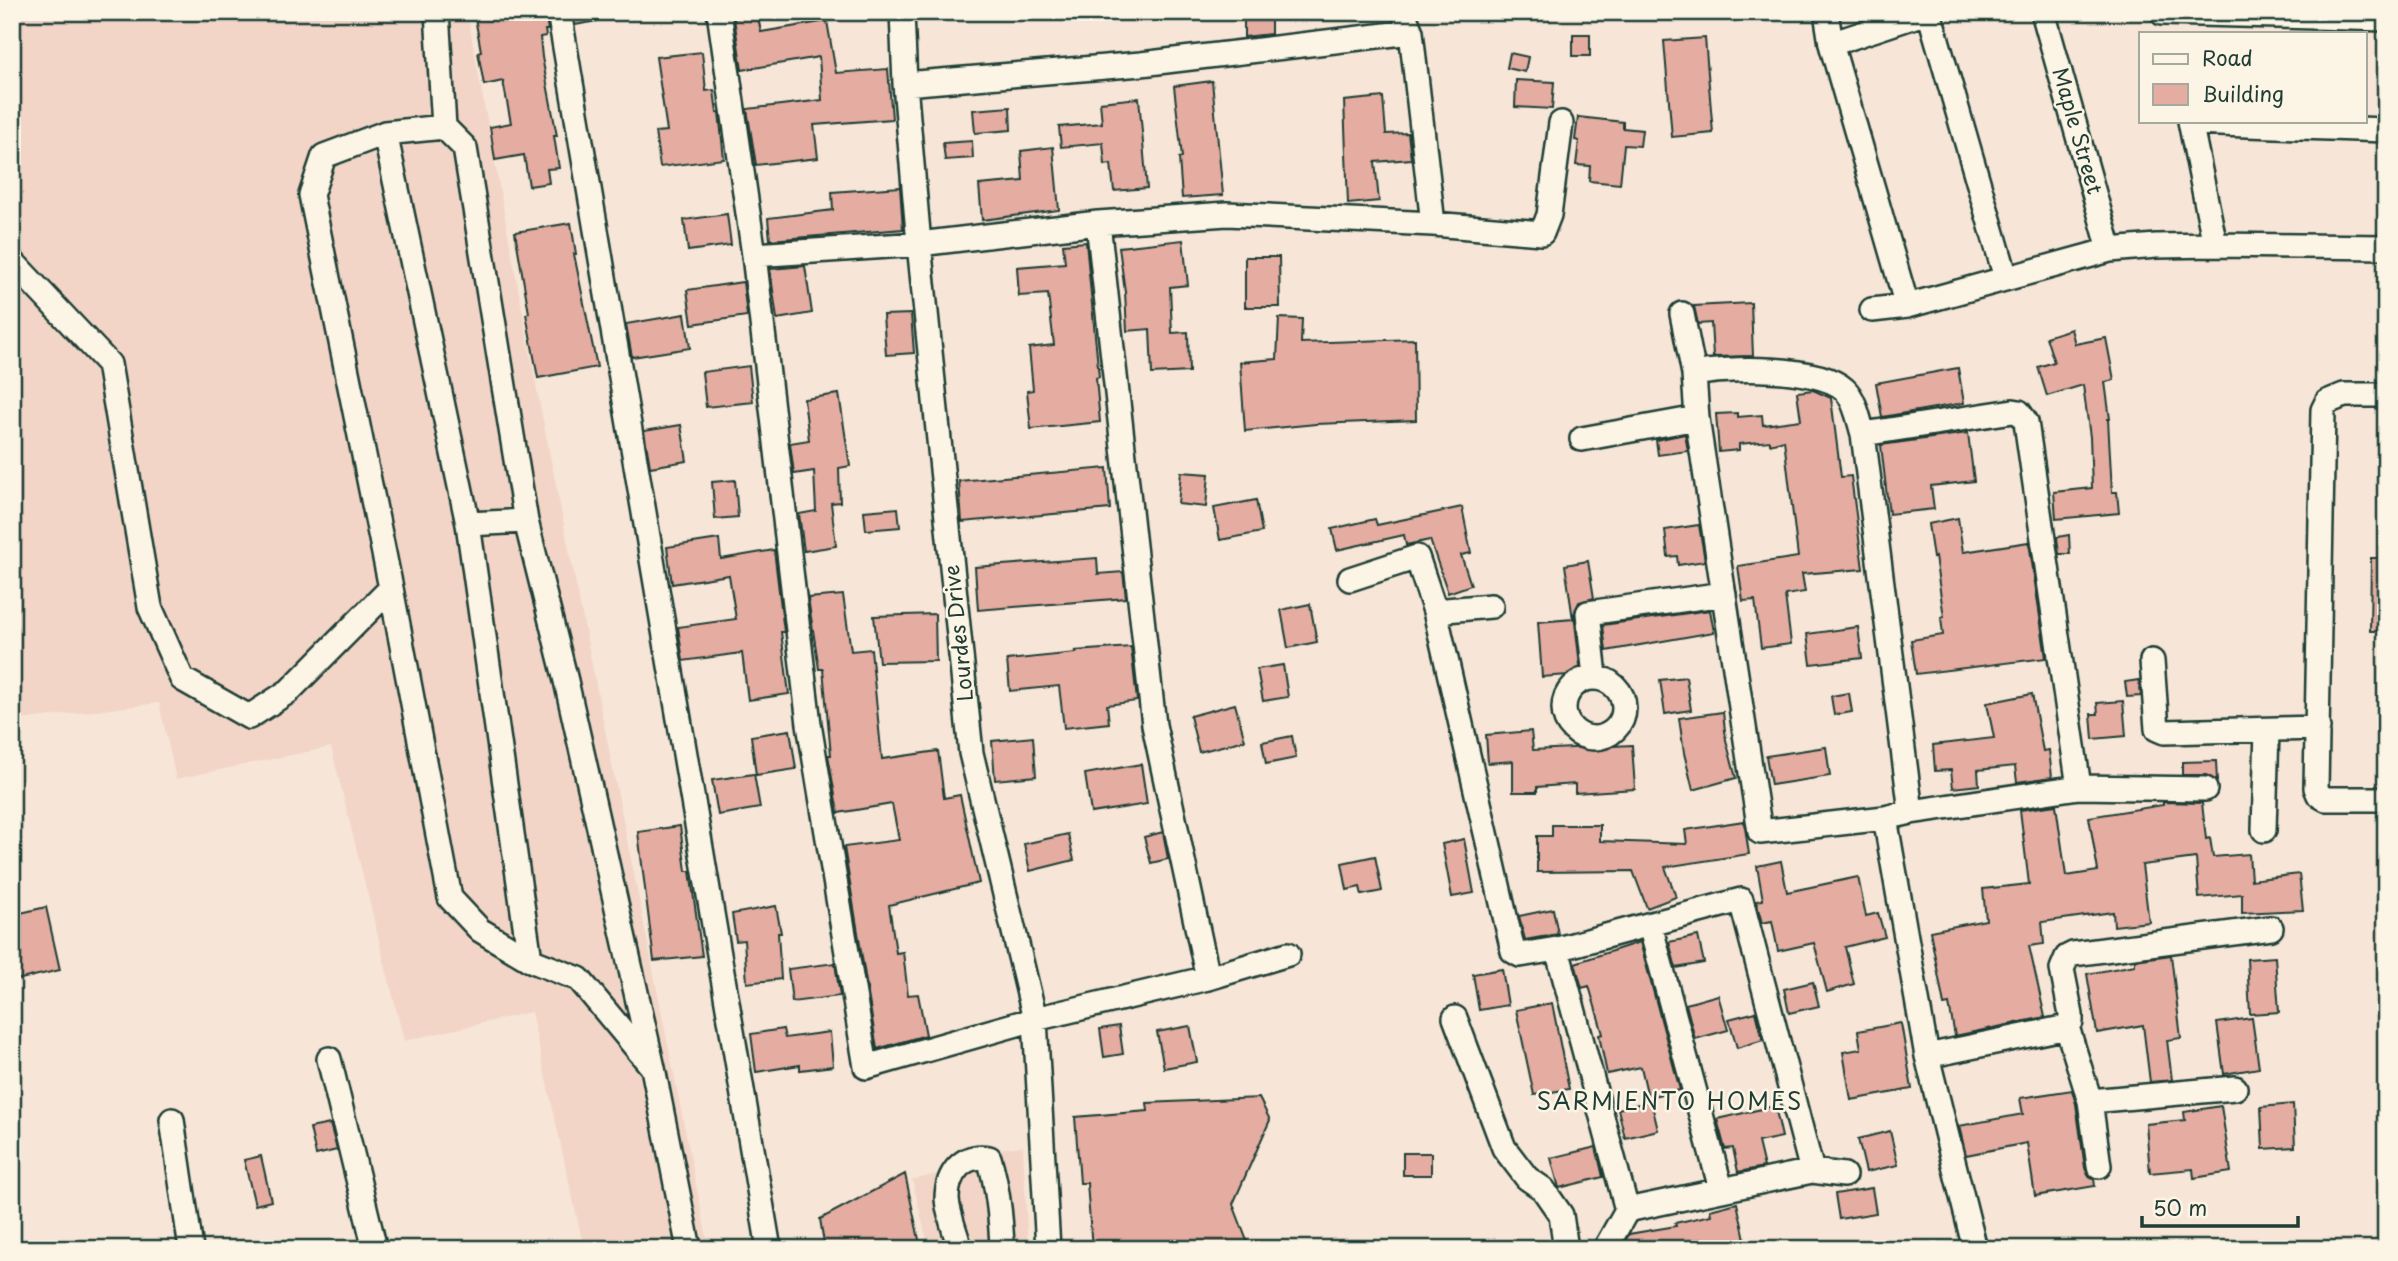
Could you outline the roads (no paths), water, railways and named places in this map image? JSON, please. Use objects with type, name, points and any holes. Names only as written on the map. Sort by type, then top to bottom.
[{"type":"street","points":[[437,12],[444,127],[465,148],[526,521],[566,681],[653,1068],[689,1249]]},
{"type":"street","points":[[559,12],[769,1249]]},
{"type":"street","points":[[719,12],[754,255],[809,724],[866,1067],[1035,1020],[1208,978],[1288,954]]},
{"type":"street","name":"Lourdes Drive","points":[[902,12],[905,84],[919,244],[971,753],[1035,1020],[1048,1249]]},
{"type":"street","points":[[1826,12],[1831,44],[1907,306]]},
{"type":"street","points":[[1831,44],[1928,12],[2006,278]]},
{"type":"street","name":"Maple Street","points":[[2043,12],[2110,250]]},
{"type":"street","points":[[2168,32],[2162,12],[2386,19]]},
{"type":"street","points":[[905,84],[1141,64],[1407,22],[1433,224]]},
{"type":"street","points":[[754,255],[919,244],[1098,223],[1227,214],[1433,224],[1542,233],[1549,215],[1561,122]]},
{"type":"street","points":[[2215,245],[2191,122],[2386,130]]},
{"type":"street","points":[[444,127],[385,133],[324,156],[311,195],[391,588],[450,898],[480,930],[530,960],[579,979],[653,1068]]},
{"type":"street","points":[[385,133],[468,524],[530,960]]},
{"type":"street","points":[[1098,223],[1154,725],[1208,978]]},
{"type":"street","points":[[1872,310],[1907,306],[2110,250],[2215,245],[2386,247]]},
{"type":"street","points":[[12,261],[110,364],[150,607],[182,679],[249,717],[289,691],[391,588]]},
{"type":"street","points":[[1682,314],[1760,832],[1885,818],[2079,787],[2205,789]]},
{"type":"street","points":[[1693,374],[1749,368],[1820,377],[1845,389],[1863,435],[1911,812]]},
{"type":"street","points":[[2386,395],[2344,395],[2327,402],[2323,410],[2316,788],[2319,795],[2326,799],[2386,800]]},
{"type":"street","points":[[1863,435],[2013,411],[2024,416],[2079,787]]},
{"type":"street","points":[[1582,439],[1697,418]]},
{"type":"street","points":[[468,524],[526,521]]},
{"type":"street","points":[[1350,579],[1417,557],[1435,611],[1513,951],[1520,955],[1557,949],[1741,900],[1812,1171]]},
{"type":"street","points":[[1595,676],[1588,613],[1724,594]]},
{"type":"street","points":[[1435,611],[1491,606]]},
{"type":"street","points":[[2152,661],[2157,729],[2164,732],[2318,729]]},
{"type":"street","points":[[2264,830],[2267,730]]},
{"type":"street","points":[[1885,818],[1927,1056],[1975,1249]]},
{"type":"street","points":[[1650,925],[1721,1189]]},
{"type":"street","points":[[1927,1056],[2067,1027],[2071,1022],[2071,1015],[2062,969],[2067,957],[2271,928]]},
{"type":"street","points":[[1557,949],[1627,1210],[1605,1249]]},
{"type":"street","points":[[1455,1018],[1504,1148],[1527,1178],[1543,1189],[1560,1215],[1566,1249]]},
{"type":"street","points":[[2067,1027],[2090,1101],[2099,1166]]},
{"type":"street","points":[[329,1059],[375,1249]]},
{"type":"street","points":[[2090,1101],[2235,1088]]},
{"type":"street","points":[[172,1120],[191,1249]]},
{"type":"street","points":[[960,1249],[947,1199],[956,1170],[962,1162],[976,1155],[989,1157],[1000,1209],[1002,1249]]},
{"type":"street","points":[[1627,1210],[1812,1171],[1844,1175]]},
{"type":"district","name":"SARMIENTO HOMES","points":[[1670,1102]]}]
